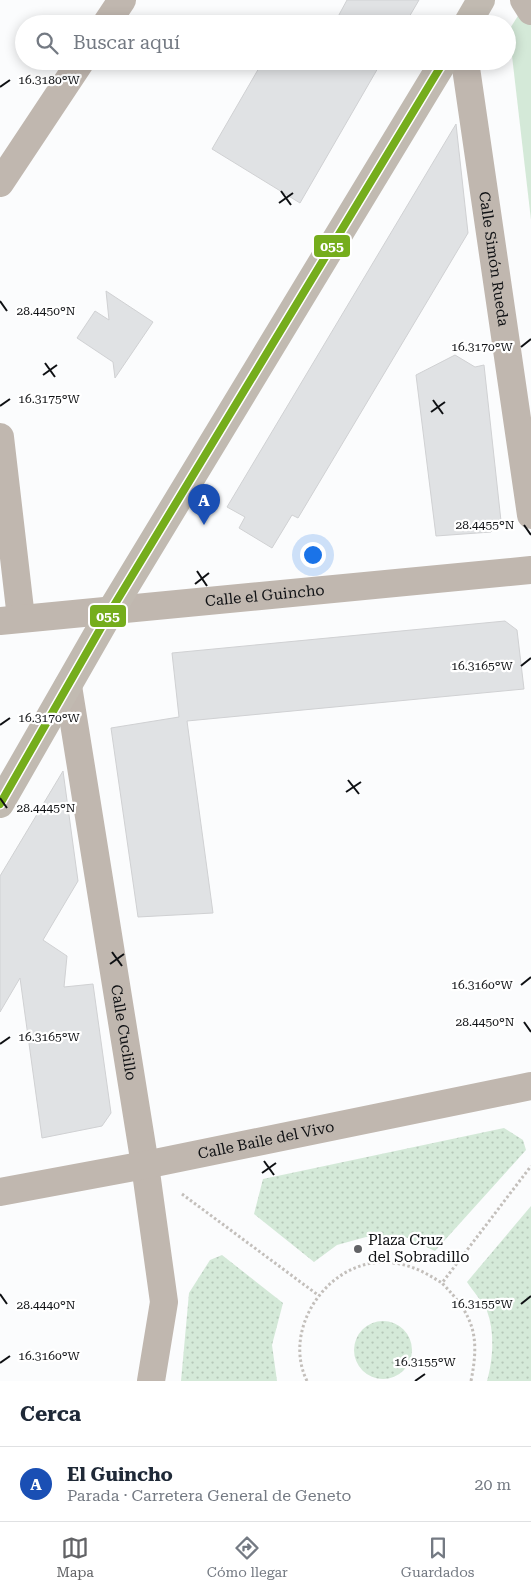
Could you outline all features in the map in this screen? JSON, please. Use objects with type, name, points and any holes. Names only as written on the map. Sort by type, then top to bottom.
[{"type":"main road","points":[[472,15],[481,0]]},
{"type":"main road","points":[[0,804],[110,612],[439,70]]},
{"type":"street","points":[[112,15],[122,0]]},
{"type":"street","points":[[524,0],[531,11]]},
{"type":"street","points":[[0,183],[75,70]]},
{"type":"street","name":"Calle Simón Rueda","points":[[466,70],[531,515]]},
{"type":"street","points":[[0,437],[10,619]]},
{"type":"street","name":"Calle el Guincho","points":[[10,619],[110,612],[531,570]]},
{"type":"street","name":"Calle Cuclillo","points":[[68,686],[145,1165],[164,1302],[151,1381]]},
{"type":"street","name":"Calle Baile del Vivo","points":[[0,1192],[145,1165],[531,1086]]},
{"type":"path","points":[[145,1165],[318,1295]]},
{"type":"path","points":[[442,1283],[531,1166]]},
{"type":"path","points":[[307,1381],[303,1374],[300,1346],[305,1319],[318,1295],[339,1276],[364,1265],[392,1262],[419,1269],[442,1283],[461,1303],[473,1328],[476,1356],[471,1381]]},
{"type":"green space","points":[[528,0],[531,0],[531,220],[514,70],[516,70],[516,19]]},
{"type":"green space","points":[[504,1128],[523,1140],[526,1150],[435,1251],[403,1236],[366,1237],[337,1245],[314,1262],[254,1214],[263,1179]]},
{"type":"green space","points":[[531,1206],[531,1381],[487,1381],[491,1364],[492,1346],[490,1319],[485,1307],[467,1282]]},
{"type":"green space","points":[[222,1255],[283,1303],[272,1345],[277,1381],[181,1381],[189,1293],[210,1260]]},
{"type":"green space","points":[[383,1321],[399,1326],[407,1334],[412,1350],[407,1366],[399,1374],[383,1379],[367,1374],[359,1366],[354,1350],[359,1334],[367,1326]]},
{"type":"building","points":[[347,0],[419,0],[410,15],[339,15]]},
{"type":"building","points":[[258,70],[377,70],[300,203],[212,149]]},
{"type":"building","points":[[456,124],[468,233],[298,518],[292,515],[272,548],[239,528],[245,517],[227,507]]},
{"type":"building","points":[[106,291],[153,322],[115,378],[113,362],[77,338],[95,311],[109,320]]},
{"type":"building","points":[[455,355],[475,367],[484,365],[501,521],[491,532],[436,536],[416,375]]},
{"type":"building","points":[[505,621],[517,630],[524,689],[187,721],[213,913],[138,917],[111,728],[179,717],[172,653]]},
{"type":"building","points":[[63,771],[78,881],[43,940],[67,956],[64,987],[93,984],[111,1113],[102,1126],[42,1138],[20,978],[0,1012],[0,876]]},
{"type":"transit line","name":"055","points":[[0,804],[110,612],[439,70]]},
{"type":"place","name":"El Guincho","points":[[204,525]]},
{"type":"place","name":"Plaza Cruz del Sobradillo","points":[[358,1249]]}]
